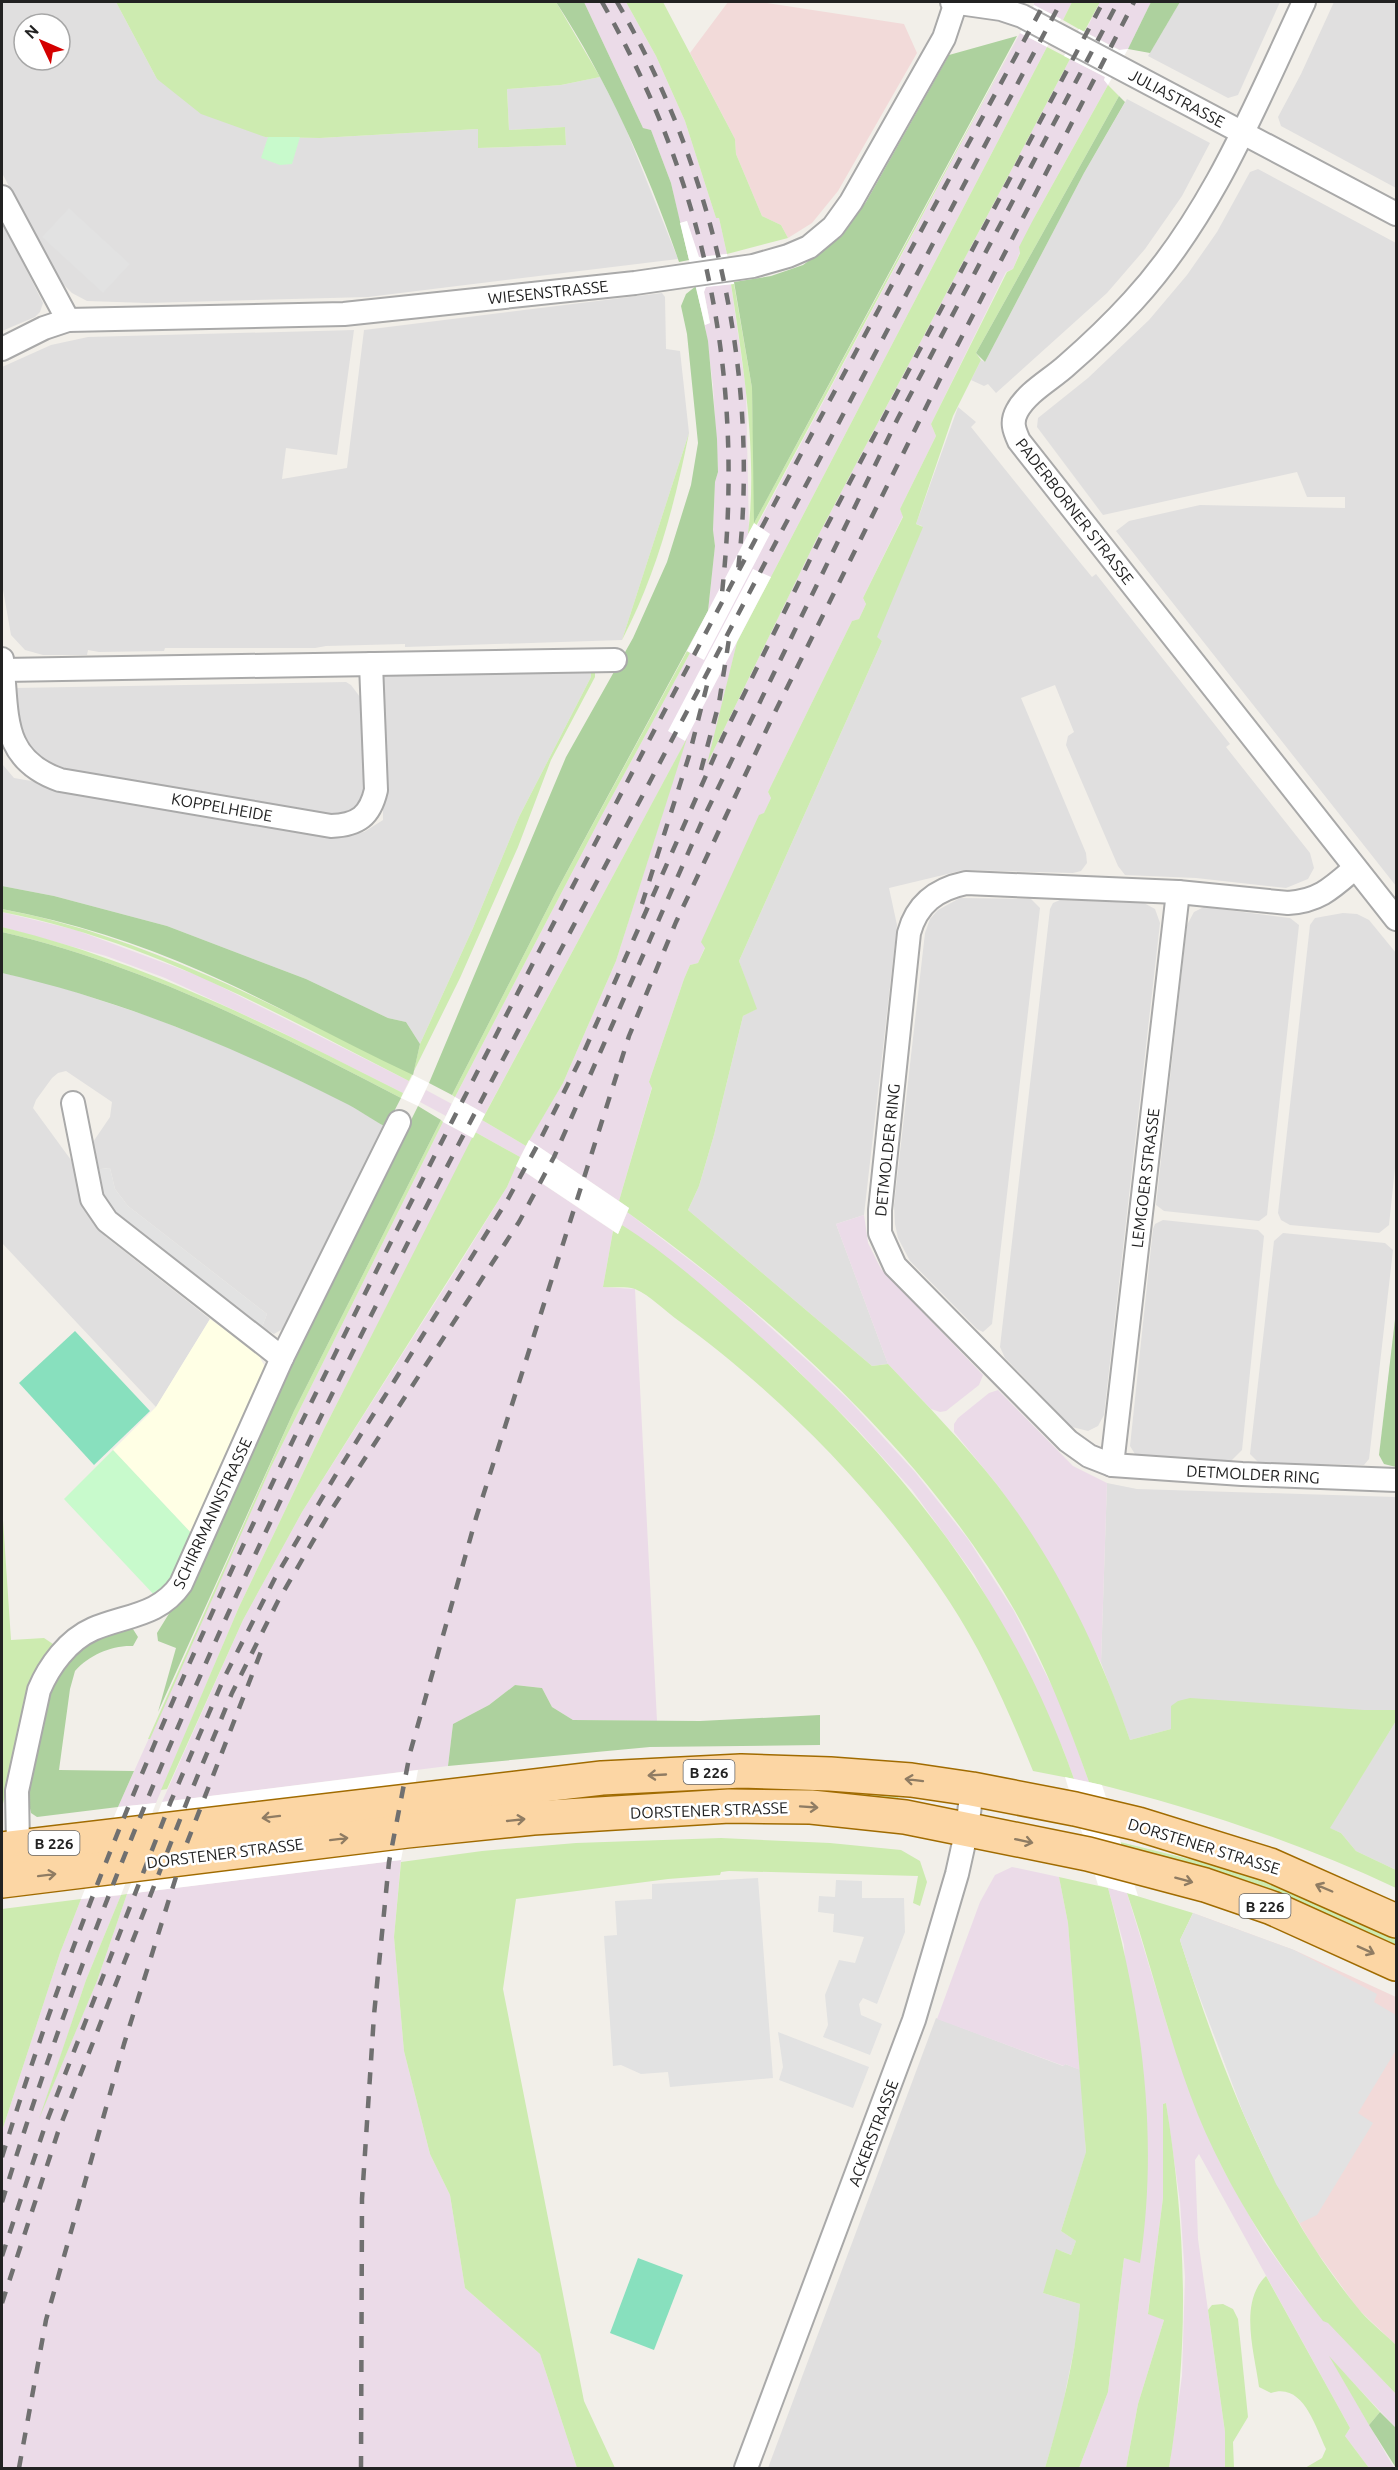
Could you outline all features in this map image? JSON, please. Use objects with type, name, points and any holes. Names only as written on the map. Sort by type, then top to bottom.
[{"type":"main road","name":"DORSTENER STRASSE","points":[[10,1848],[602,1778],[752,1771],[911,1780],[1075,1809],[1113,1818],[1270,1865],[1396,1921]]},
{"type":"main road","name":"DORSTENER STRASSE","points":[[2,1881],[406,1831],[533,1818],[729,1806],[811,1807],[905,1817],[967,1829],[1088,1854],[1205,1885],[1272,1908],[1396,1964]]},
{"type":"street","name":"JULIASTRASSE","points":[[954,2],[1001,9],[1022,16],[1396,214]]},
{"type":"street","name":"WIESENSTRASSE","points":[[2,348],[44,328],[68,320],[344,314],[635,283],[753,266],[788,256],[809,247],[832,227],[851,202],[944,38],[954,2]]},
{"type":"street","name":"PADERBORNER STRASSE","points":[[1304,2],[1210,197],[1164,264],[1102,333],[1024,401],[1013,419],[1014,430],[1019,441],[1396,920]]},
{"type":"street","points":[[2,197],[68,320]]},
{"type":"street","name":"KOPPELHEIDE","points":[[371,664],[376,790],[373,803],[366,815],[358,822],[331,826],[60,780],[40,774],[21,759],[11,743],[2,664],[371,664],[615,660]]},
{"type":"street","name":"DETMOLDER RING","points":[[1355,868],[1326,892],[1308,902],[1288,903],[1178,892],[966,883],[950,886],[931,896],[917,911],[909,933],[880,1210],[880,1233],[885,1250],[895,1266],[1068,1441],[1089,1456],[1112,1465],[1242,1474],[1396,1480]]},
{"type":"street","name":"LEMGOER STRASSE","points":[[1112,1465],[1178,892]]},
{"type":"street","points":[[73,1103],[92,1199],[107,1221],[282,1358]]},
{"type":"street","name":"SCHIRRMANNSTRASSE","points":[[10,1848],[17,1791],[39,1690],[45,1675],[69,1646],[92,1629],[158,1608],[175,1593],[282,1358],[399,1122]]},
{"type":"street","name":"ACKERSTRASSE","points":[[746,2469],[914,2020],[967,1829],[972,1789]]},
{"type":"shaded area","points":[[2,2],[116,2],[157,79],[265,137],[320,138],[478,129],[479,148],[566,145],[565,127],[509,130],[507,89],[561,85],[600,77],[622,119],[678,259],[368,297],[147,303],[87,301],[72,293],[58,279],[2,173]]},
{"type":"shaded area","points":[[584,2],[626,2],[656,56],[685,121],[716,218],[719,218],[727,254],[699,257],[697,255],[687,221],[680,223],[671,183],[651,130],[643,128]]},
{"type":"shaded area","points":[[728,2],[760,2],[904,24],[917,53],[838,191],[812,223],[788,238],[781,225],[762,216],[736,154],[735,139],[690,53]]},
{"type":"shaded area","points":[[1034,2],[1072,2],[1063,20],[1034,5]]},
{"type":"shaded area","points":[[1100,2],[1151,2],[1128,49],[1120,50],[1085,32]]},
{"type":"shaded area","points":[[1180,2],[1280,2],[1238,95],[1228,98],[1148,56]]},
{"type":"shaded area","points":[[1334,2],[1396,2],[1396,188],[1281,126],[1278,117],[1301,74]]},
{"type":"shaded area","points":[[1020,33],[1047,47],[737,642],[709,760],[818,536],[1070,59],[1105,77],[1104,80],[1108,85],[1034,218],[1013,269],[1006,272],[931,424],[936,436],[900,509],[903,516],[863,598],[866,604],[859,619],[852,621],[768,792],[771,798],[698,963],[690,965],[649,1082],[652,1087],[619,1201],[529,1140],[563,1083],[616,961],[685,742],[485,1114],[455,1097],[602,815],[690,653],[687,651],[708,611],[715,546],[713,530],[715,482],[718,472],[713,385],[705,325],[710,323],[705,287],[731,284],[746,390],[749,532],[757,526]]},
{"type":"shaded area","points":[[1127,99],[1210,143],[1182,196],[1145,249],[1107,293],[996,393],[988,384],[984,386],[971,380],[981,360],[985,362],[1084,173]]},
{"type":"shaded area","points":[[1258,169],[1396,243],[1396,886],[1116,531],[1129,521],[1200,505],[1345,508],[1345,497],[1307,497],[1297,472],[1103,515],[1037,427],[1038,418],[1088,378],[1149,320],[1187,275],[1217,232],[1250,172]]},
{"type":"shaded area","points":[[69,208],[130,264],[103,293],[42,237]]},
{"type":"shaded area","points":[[2,221],[43,303],[40,312],[35,317],[2,331]]},
{"type":"shaded area","points":[[662,293],[665,297],[666,349],[680,351],[689,433],[622,640],[405,647],[405,644],[315,648],[165,648],[164,651],[99,652],[88,650],[87,655],[43,655],[25,650],[11,635],[2,584],[2,367],[51,345],[88,337],[354,330],[337,455],[286,448],[282,479],[347,468],[364,330]]},
{"type":"shaded area","points":[[958,407],[976,422],[971,427],[1092,577],[1096,574],[1230,744],[1226,747],[1310,853],[1314,868],[1308,879],[1286,888],[1196,878],[1125,875],[1118,866],[1066,745],[1068,736],[1074,732],[1055,685],[1021,698],[1086,853],[1087,863],[1081,871],[1073,873],[964,870],[889,888],[897,925],[864,1215],[836,1224],[888,1364],[872,1366],[688,1210],[699,1186],[714,1135],[743,1016],[756,1009],[739,961],[882,641],[876,637],[922,526],[916,524]]},
{"type":"shaded area","points":[[591,668],[591,677],[519,817],[473,928],[420,1044],[406,1022],[388,1018],[306,979],[167,926],[54,896],[2,886],[2,741],[3,765],[14,778],[345,835],[364,832],[383,820],[381,672]]},
{"type":"shaded area","points":[[346,682],[363,701],[366,786],[362,798],[354,808],[332,817],[66,770],[48,763],[29,746],[20,729],[15,688]]},
{"type":"shaded area","points":[[960,898],[1031,899],[1040,908],[992,1324],[983,1332],[977,1329],[910,1261],[898,1238],[895,1224],[894,1205],[925,933],[930,919],[938,910]]},
{"type":"shaded area","points":[[1060,900],[1144,903],[1155,909],[1160,923],[1104,1415],[1098,1426],[1088,1431],[1072,1427],[1005,1358],[1000,1347],[1050,909],[1053,903]]},
{"type":"shaded area","points":[[1204,907],[1290,918],[1299,925],[1267,1215],[1259,1221],[1164,1211],[1156,1205],[1187,925],[1194,912]]},
{"type":"shaded area","points":[[2,912],[76,930],[202,977],[409,1081],[403,1093],[277,1030],[165,978],[106,956],[2,927]]},
{"type":"shaded area","points":[[1343,913],[1357,914],[1369,920],[1396,953],[1396,1158],[1389,1225],[1379,1233],[1290,1225],[1281,1220],[1278,1213],[1310,925],[1315,918]]},
{"type":"shaded area","points":[[2,973],[45,982],[154,1018],[244,1054],[345,1102],[386,1127],[286,1327],[274,1334],[262,1327],[267,1314],[128,1206],[115,1189],[110,1168],[92,1170],[91,1145],[110,1117],[112,1102],[66,1071],[52,1078],[33,1108],[71,1160],[87,1213],[106,1237],[210,1319],[156,1407],[2,1243]]},
{"type":"shaded area","points":[[426,1090],[452,1104],[446,1116],[420,1102]]},
{"type":"shaded area","points":[[482,1120],[526,1146],[520,1157],[475,1132]]},
{"type":"shaded area","points":[[443,1122],[473,1138],[324,1429],[239,1607],[156,1803],[118,1807],[271,1467]]},
{"type":"shaded area","points":[[516,1166],[613,1231],[603,1287],[635,1289],[657,1721],[573,1720],[552,1707],[542,1688],[515,1685],[489,1705],[453,1724],[448,1766],[162,1802],[243,1620],[302,1512],[457,1268],[507,1187]]},
{"type":"shaded area","points":[[110,1168],[115,1189],[128,1206],[267,1314],[260,1332],[111,1215],[91,1170]]},
{"type":"shaded area","points":[[627,1212],[730,1291],[808,1361],[851,1402],[915,1472],[968,1539],[1014,1611],[1062,1706],[1089,1782],[1074,1779],[1063,1749],[1022,1661],[974,1575],[912,1490],[856,1428],[792,1365],[725,1306],[622,1225]]},
{"type":"shaded area","points":[[864,1215],[868,1243],[881,1269],[983,1375],[979,1385],[946,1411],[931,1409],[888,1364],[836,1224]]},
{"type":"shaded area","points":[[1163,1220],[1258,1230],[1264,1236],[1242,1450],[1231,1461],[1145,1459],[1135,1454],[1130,1446],[1153,1229],[1155,1224]]},
{"type":"shaded area","points":[[1283,1233],[1385,1243],[1393,1250],[1369,1459],[1364,1465],[1259,1463],[1250,1454],[1274,1241]]},
{"type":"shaded area","points":[[210,1319],[258,1354],[264,1365],[263,1373],[193,1535],[113,1450],[156,1407]]},
{"type":"shaded area","points":[[998,1390],[1073,1466],[1107,1483],[1101,1663],[1041,1550],[999,1487],[954,1432],[954,1424],[958,1418],[989,1393]]},
{"type":"shaded area","points":[[1107,1483],[1137,1489],[1396,1497],[1396,1712],[1395,1710],[1364,1710],[1171,1729],[1130,1740],[1101,1663]]},
{"type":"shaded area","points":[[1396,1721],[1396,1870],[1356,1851],[1341,1833],[1329,1828]]},
{"type":"shaded area","points":[[401,1860],[394,1937],[404,2051],[430,2154],[450,2195],[465,2288],[540,2354],[577,2468],[2,2468],[2,2131],[60,1953],[81,1899],[121,1895],[86,1980],[44,2106],[97,1981],[127,1894]]},
{"type":"shaded area","points":[[1012,1867],[1059,1877],[1068,1923],[1080,2070],[937,2019],[980,1902],[995,1875]]},
{"type":"shaded area","points":[[758,1878],[773,2078],[670,2087],[668,2072],[641,2074],[621,2065],[613,2066],[604,1936],[617,1935],[615,1901],[652,1899],[652,1884]]},
{"type":"shaded area","points":[[836,1880],[862,1881],[862,1898],[904,1898],[905,1932],[877,2004],[863,1998],[859,2004],[861,2015],[882,2024],[870,2055],[823,2037],[828,2025],[825,1995],[839,1960],[855,1963],[864,1937],[833,1932],[834,1914],[818,1912],[819,1896],[835,1897]]},
{"type":"shaded area","points":[[1108,1888],[1127,1893],[1168,2028],[1198,2114],[1222,2167],[1263,2240],[1299,2291],[1396,2394],[1396,2428],[1332,2360],[1394,2468],[1369,2468],[1345,2436],[1350,2428],[1199,2154],[1195,2160],[1198,2239],[1225,2432],[1225,2468],[1169,2468],[1182,2376],[1185,2277],[1180,2202],[1166,2103],[1163,2104],[1163,2198],[1148,2313],[1164,2320],[1138,2404],[1126,2468],[1079,2468],[1108,2392],[1124,2258],[1140,2262],[1124,1945]]},
{"type":"shaded area","points":[[1193,1913],[1294,1950],[1396,1997],[1396,2345],[1358,2309],[1314,2248],[1276,2184]]},
{"type":"shaded area","points":[[1193,1913],[1294,1950],[1377,1994],[1374,2002],[1396,2015],[1396,2050],[1358,2113],[1373,2123],[1317,2215],[1300,2223],[1276,2184],[1244,2115],[1191,1974],[1180,1940]]},
{"type":"shaded area","points":[[936,2018],[1063,2066],[1065,2064],[1081,2070],[1086,2153],[1061,2231],[1076,2241],[1071,2255],[1061,2251],[1043,2293],[1080,2304],[1077,2335],[1060,2418],[1045,2468],[768,2468]]},
{"type":"shaded area","points":[[778,2032],[869,2067],[853,2108],[779,2080],[783,2067]]},
{"type":"green space","points":[[116,2],[556,2],[600,77],[561,85],[507,89],[509,130],[565,127],[566,145],[478,148],[478,129],[320,138],[265,137],[201,114],[157,79]]},
{"type":"green space","points":[[556,2],[584,2],[643,128],[651,130],[671,183],[689,260],[679,262],[654,194],[610,95]]},
{"type":"green space","points":[[626,2],[663,2],[735,139],[736,154],[762,216],[781,225],[788,238],[727,254],[719,218],[716,218],[685,121],[656,56]]},
{"type":"green space","points":[[1072,2],[1100,2],[1084,32],[1063,20]]},
{"type":"green space","points":[[1151,2],[1180,2],[1150,53],[1128,49]]},
{"type":"green space","points":[[1019,35],[756,526],[754,524],[748,534],[751,473],[748,409],[731,284],[734,284],[752,388],[755,521]]},
{"type":"green space","points":[[1017,36],[754,523],[752,388],[734,282],[771,276],[803,265],[842,236],[866,202],[949,55]]},
{"type":"green space","points":[[1047,47],[1070,59],[818,536],[707,764],[737,642]]},
{"type":"green space","points":[[1108,85],[1119,96],[976,353],[981,360],[953,416],[916,524],[923,527],[877,637],[882,641],[739,961],[757,1009],[743,1016],[714,1135],[699,1186],[688,1210],[872,1366],[888,1364],[985,1470],[1039,1545],[1074,1607],[1118,1706],[1130,1740],[1171,1729],[1171,1706],[1178,1701],[1190,1698],[1364,1710],[1395,1710],[1396,1721],[1330,1828],[1341,1833],[1356,1851],[1396,1870],[1396,1888],[1284,1841],[1168,1803],[1089,1782],[1056,1695],[1015,1611],[979,1553],[937,1497],[891,1443],[791,1343],[682,1253],[627,1212],[629,1208],[619,1201],[652,1088],[649,1082],[690,965],[698,963],[705,948],[701,942],[759,815],[764,813],[771,798],[768,792],[852,621],[859,619],[866,604],[863,598],[903,517],[900,509],[936,436],[931,424],[1007,272],[1013,269],[1020,253],[1019,247],[1034,218]]},
{"type":"green space","points":[[1119,96],[1125,102],[1084,173],[985,362],[976,353]]},
{"type":"green space","points":[[268,137],[300,137],[292,164],[280,165],[261,158]]},
{"type":"green space","points":[[696,286],[708,341],[717,439],[718,472],[715,482],[713,530],[715,546],[708,611],[557,890],[452,1095],[429,1083],[566,757],[633,638],[667,562],[691,485],[698,443],[687,334],[681,306],[686,294]]},
{"type":"green space","points":[[689,433],[663,539],[645,590],[622,640]]},
{"type":"green space","points":[[687,651],[690,653],[602,815],[455,1097],[452,1095],[557,890]]},
{"type":"green space","points":[[591,668],[595,672],[595,677],[551,760],[518,847],[460,978],[413,1072],[420,1044],[473,928],[519,817],[591,677]]},
{"type":"green space","points":[[687,738],[616,961],[563,1083],[526,1146],[482,1120]]},
{"type":"green space","points":[[2,886],[54,896],[167,926],[306,979],[388,1018],[406,1022],[420,1044],[413,1075],[256,997],[179,962],[104,934],[2,909]]},
{"type":"green space","points":[[2,909],[56,921],[161,956],[263,1001],[413,1074],[409,1081],[261,1005],[160,960],[109,941],[2,912]]},
{"type":"green space","points":[[2,927],[107,958],[207,998],[403,1093],[401,1098],[304,1048],[157,981],[106,962],[2,932]]},
{"type":"green space","points":[[2,932],[106,962],[157,981],[304,1048],[401,1098],[386,1127],[349,1105],[219,1044],[133,1011],[2,973]]},
{"type":"green space","points":[[418,1106],[441,1120],[294,1411],[158,1712],[176,1648],[158,1641],[157,1633],[170,1612],[185,1597],[294,1356]]},
{"type":"green space","points":[[441,1120],[443,1122],[271,1467],[150,1739],[148,1739],[294,1411]]},
{"type":"green space","points":[[475,1132],[520,1157],[507,1187],[302,1512],[243,1620],[167,1789],[161,1790],[239,1607],[324,1429]]},
{"type":"green space","points":[[622,1225],[673,1261],[753,1330],[855,1428],[901,1480],[943,1533],[982,1589],[1017,1649],[1047,1712],[1074,1779],[1033,1771],[995,1684],[962,1621],[893,1524],[826,1449],[791,1414],[717,1349],[652,1299],[631,1288],[603,1287],[613,1231],[618,1234]]},
{"type":"green space","points":[[1396,1311],[1396,1467],[1384,1464],[1379,1455]]},
{"type":"green space","points":[[75,1331],[150,1411],[94,1465],[19,1383]]},
{"type":"green space","points":[[113,1450],[193,1535],[171,1584],[157,1598],[64,1499]]},
{"type":"green space","points":[[2,1505],[11,1640],[44,1638],[56,1646],[28,1689],[3,1804]]},
{"type":"green space","points":[[131,1626],[138,1637],[133,1646],[117,1647],[101,1652],[87,1660],[75,1671],[70,1689],[59,1770],[134,1771],[118,1807],[37,1817],[31,1813],[28,1799],[38,1734],[51,1690],[61,1670],[74,1654],[92,1641]]},
{"type":"green space","points":[[515,1685],[542,1688],[552,1707],[573,1720],[700,1721],[820,1715],[820,1745],[650,1747],[448,1766],[453,1724],[489,1705]]},
{"type":"green space","points":[[726,1784],[899,1793],[898,1799],[790,1790],[478,1811],[567,1794]]},
{"type":"green space","points":[[721,1838],[830,1843],[901,1850],[920,1861],[927,1882],[920,1906],[913,1903],[918,1876],[729,1871],[721,1872],[720,1875],[668,1879],[516,1899],[503,1989],[584,2401],[615,2468],[577,2468],[540,2354],[465,2288],[450,2195],[430,2154],[404,2051],[394,1937],[401,1862],[482,1851],[576,1843]]},
{"type":"green space","points":[[1120,1842],[1246,1873],[1396,1935],[1396,1951],[1123,1850]]},
{"type":"green space","points":[[1059,1877],[1108,1888],[1120,1934],[1138,2027],[1147,2121],[1148,2168],[1140,2263],[1124,2258],[1108,2392],[1079,2468],[1045,2468],[1067,2387],[1080,2304],[1043,2293],[1056,2249],[1071,2255],[1076,2241],[1061,2231],[1086,2152],[1068,1923]]},
{"type":"green space","points":[[1127,1893],[1193,1913],[1180,1940],[1231,2085],[1274,2178],[1326,2266],[1357,2307],[1396,2345],[1396,2394],[1328,2323],[1323,2321],[1270,2248],[1238,2197],[1210,2143],[1188,2088]]},
{"type":"green space","points":[[127,1894],[97,1981],[39,2119],[86,1980],[121,1895]]},
{"type":"green space","points":[[81,1899],[60,1953],[2,2131],[2,1909]]},
{"type":"green space","points":[[1166,2103],[1178,2195],[1183,2286],[1183,2331],[1176,2422],[1169,2468],[1126,2468],[1138,2404],[1164,2320],[1148,2314],[1163,2198],[1163,2104]]},
{"type":"green space","points":[[638,2258],[683,2275],[654,2350],[610,2333]]},
{"type":"green space","points":[[1266,2276],[1350,2428],[1345,2436],[1369,2468],[1305,2468],[1322,2458],[1326,2449],[1312,2418],[1300,2400],[1292,2394],[1282,2391],[1271,2393],[1259,2387],[1250,2329],[1250,2314],[1257,2287]]},
{"type":"green space","points":[[1223,2304],[1233,2309],[1238,2319],[1248,2417],[1233,2442],[1234,2468],[1225,2468],[1225,2432],[1208,2310],[1212,2305]]},
{"type":"green space","points":[[1329,2356],[1380,2412],[1369,2425]]},
{"type":"green space","points":[[1380,2412],[1396,2428],[1396,2468],[1369,2425]]},
{"type":"pier","points":[[1034,5],[1061,19],[1047,47],[1020,33]]},
{"type":"pier","points":[[1079,29],[1119,50],[1128,49],[1108,85],[1104,80],[1105,77],[1064,56]]},
{"type":"pier","points":[[687,221],[699,257],[727,254],[734,284],[706,287],[704,292],[710,323],[705,325],[680,223]]},
{"type":"pier","points":[[754,523],[770,534],[704,660],[687,651]]},
{"type":"pier","points":[[753,569],[771,577],[685,741],[668,731]]},
{"type":"pier","points":[[413,1075],[429,1083],[418,1106],[401,1098]]},
{"type":"pier","points":[[455,1097],[485,1114],[473,1138],[443,1122]]},
{"type":"pier","points":[[529,1140],[629,1208],[618,1234],[516,1166]]},
{"type":"pier","points":[[418,1770],[401,1860],[127,1894],[162,1802]]},
{"type":"pier","points":[[1065,1777],[1102,1785],[1138,1896],[1098,1885]]},
{"type":"pier","points":[[156,1803],[121,1895],[81,1899],[118,1807]]},
{"type":"railway","points":[[602,2],[639,73],[670,145],[694,218],[711,292],[723,368],[728,444],[727,522],[721,602]]},
{"type":"railway","points":[[617,2],[651,67],[680,134],[704,205],[723,277],[736,350],[743,423],[743,497],[738,570]]},
{"type":"railway","points":[[2,2157],[47,2020],[97,1885],[152,1751],[210,1618],[334,1356],[678,685],[1045,2]]},
{"type":"railway","points":[[2,2202],[58,2032],[121,1866],[189,1701],[262,1539],[420,1219],[502,1061],[1061,2]]},
{"type":"railway","points":[[2,2256],[45,2126],[171,1801],[224,1678],[275,1578],[338,1471],[508,1199],[537,1146],[583,1054],[723,737],[824,531],[1103,2]]},
{"type":"railway","points":[[2,2303],[58,2132],[188,1799],[232,1693],[278,1601],[330,1512],[519,1222],[554,1157],[704,817],[898,418],[1118,2]]},
{"type":"railway","points":[[361,2468],[362,2199],[374,2015],[389,1862],[410,1753],[476,1518],[629,1036],[676,922],[773,716],[940,379],[1134,2]]},
{"type":"railway","points":[[701,770],[719,703],[729,639]]},
{"type":"railway","points":[[642,904],[689,756],[707,685]]},
{"type":"railway","points":[[19,2468],[46,2320],[124,2044],[185,1848],[262,1649]]}]
